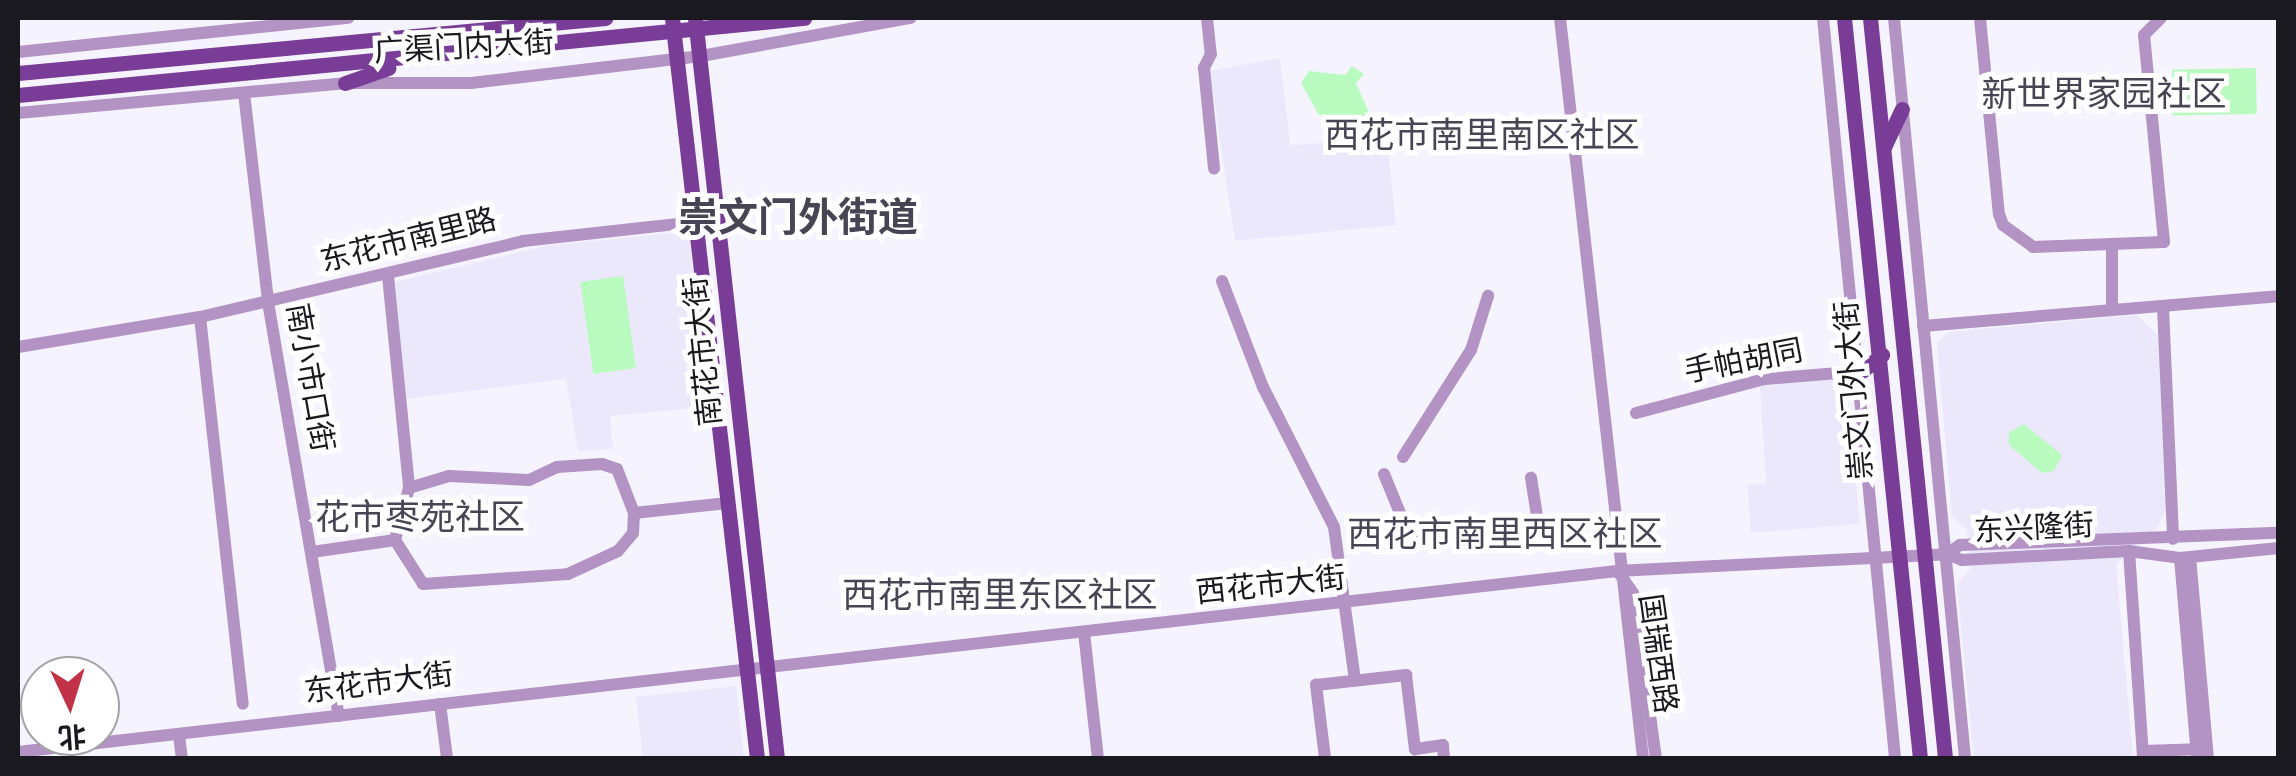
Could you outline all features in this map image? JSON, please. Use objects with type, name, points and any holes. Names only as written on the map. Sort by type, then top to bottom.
[{"type":"main road","name":"广渠门内大街","points":[[18,74],[605,18]]},
{"type":"main road","name":"广渠门内大街","points":[[18,94],[410,60],[673,26],[804,18]]},
{"type":"main road","name":"崇文门外大街","points":[[1844,18],[1882,355],[1920,758]]},
{"type":"main road","name":"崇文门外大街","points":[[1870,18],[1945,758]]},
{"type":"main road","name":"南花市大街","points":[[697,24],[776,758]]},
{"type":"main road","name":"南花市大街","points":[[673,26],[680,58],[757,758]]},
{"type":"main road","points":[[345,83],[410,60]]},
{"type":"main road","points":[[1882,150],[1902,109]]},
{"type":"main road","points":[[1862,371],[1882,355]]},
{"type":"street","name":"广渠门内大街","points":[[18,52],[284,21],[348,18]]},
{"type":"street","name":"广渠门内大街","points":[[18,113],[345,83],[471,83],[701,56],[911,18]]},
{"type":"street","points":[[1207,18],[1211,54],[1204,68],[1214,170]]},
{"type":"street","points":[[1560,18],[1594,284],[1617,571]]},
{"type":"street","name":"崇文门外大街","points":[[1824,18],[1862,371],[1874,558],[1895,758]]},
{"type":"street","points":[[1894,18],[1966,758]]},
{"type":"street","points":[[1980,18],[2003,225],[2033,247],[2164,242],[2144,35],[2161,18]]},
{"type":"street","name":"南小市口街","points":[[247,92],[268,302],[339,716]]},
{"type":"street","name":"东花市南里路","points":[[18,347],[268,302],[523,241],[696,222]]},
{"type":"street","points":[[2112,246],[2112,310]]},
{"type":"street","points":[[388,276],[409,488],[396,540],[423,584],[568,574],[618,552],[632,533],[634,513],[617,470],[602,464],[557,467],[529,480],[449,476],[409,488]]},
{"type":"street","points":[[1222,282],[1263,387],[1334,527],[1354,681]]},
{"type":"street","points":[[1402,458],[1471,350],[1488,296]]},
{"type":"street","points":[[1924,326],[2278,296]]},
{"type":"street","points":[[2163,307],[2173,539]]},
{"type":"street","points":[[200,316],[243,704]]},
{"type":"street","name":"手帕胡同","points":[[1636,413],[1765,379],[1862,371]]},
{"type":"street","points":[[1384,474],[1410,535],[1538,522],[1531,478]]},
{"type":"street","points":[[634,513],[727,503]]},
{"type":"street","name":"东兴隆街","points":[[1947,554],[1960,546],[2278,533]]},
{"type":"street","points":[[312,552],[396,540]]},
{"type":"street","name":"东兴隆街","points":[[1947,554],[1962,560],[2129,551],[2185,558],[2278,548]]},
{"type":"street","points":[[2129,551],[2143,755],[2202,754],[2185,558]]},
{"type":"street","name":"西花市大街","points":[[766,666],[1347,606],[1617,571],[1947,554]]},
{"type":"street","name":"国瑞西路","points":[[1617,571],[1644,758]]},
{"type":"street","name":"国瑞西路","points":[[1617,571],[1633,593],[1656,758]]},
{"type":"street","points":[[1084,632],[1098,758]]},
{"type":"street","name":"东花市大街","points":[[18,752],[766,666]]},
{"type":"street","points":[[1324,758],[1316,685],[1406,676],[1415,748],[1443,746],[1444,758]]},
{"type":"street","points":[[440,704],[447,758]]},
{"type":"street","points":[[179,735],[182,758]]},
{"type":"shaded area","points":[[1280,58],[1290,145],[1387,140],[1396,225],[1235,241],[1210,71]]},
{"type":"shaded area","points":[[691,231],[706,407],[610,416],[613,449],[578,451],[566,379],[406,399],[395,282],[545,246]]},
{"type":"shaded area","points":[[2137,315],[2159,336],[2167,508],[2157,528],[2116,564],[2133,758],[1974,758],[1957,585],[1970,569],[1967,530],[1952,517],[1937,344],[1948,332]]},
{"type":"shaded area","points":[[1846,375],[1860,524],[1751,533],[1747,485],[1766,484],[1760,386]]},
{"type":"shaded area","points":[[736,686],[744,758],[643,758],[636,697]]},
{"type":"green space","points":[[1352,66],[1364,74],[1356,83],[1370,115],[1358,127],[1341,127],[1319,115],[1301,83],[1309,71],[1345,75]]},
{"type":"green space","points":[[2256,68],[2257,114],[2173,115],[2172,69]]},
{"type":"green space","points":[[623,276],[636,368],[593,374],[580,282]]},
{"type":"green space","points":[[2024,424],[2062,455],[2054,471],[2042,473],[2009,445],[2009,433]]},
{"type":"district","name":"新世界家园社区","points":[[2104,97]]},
{"type":"district","name":"西花市南里南区社区","points":[[1482,138]]},
{"type":"district","name":"崇文门外街道","points":[[798,221]]},
{"type":"district","name":"花市枣苑社区","points":[[420,520]]},
{"type":"district","name":"西花市南里西区社区","points":[[1505,537]]},
{"type":"district","name":"西花市南里东区社区","points":[[1000,598]]}]
